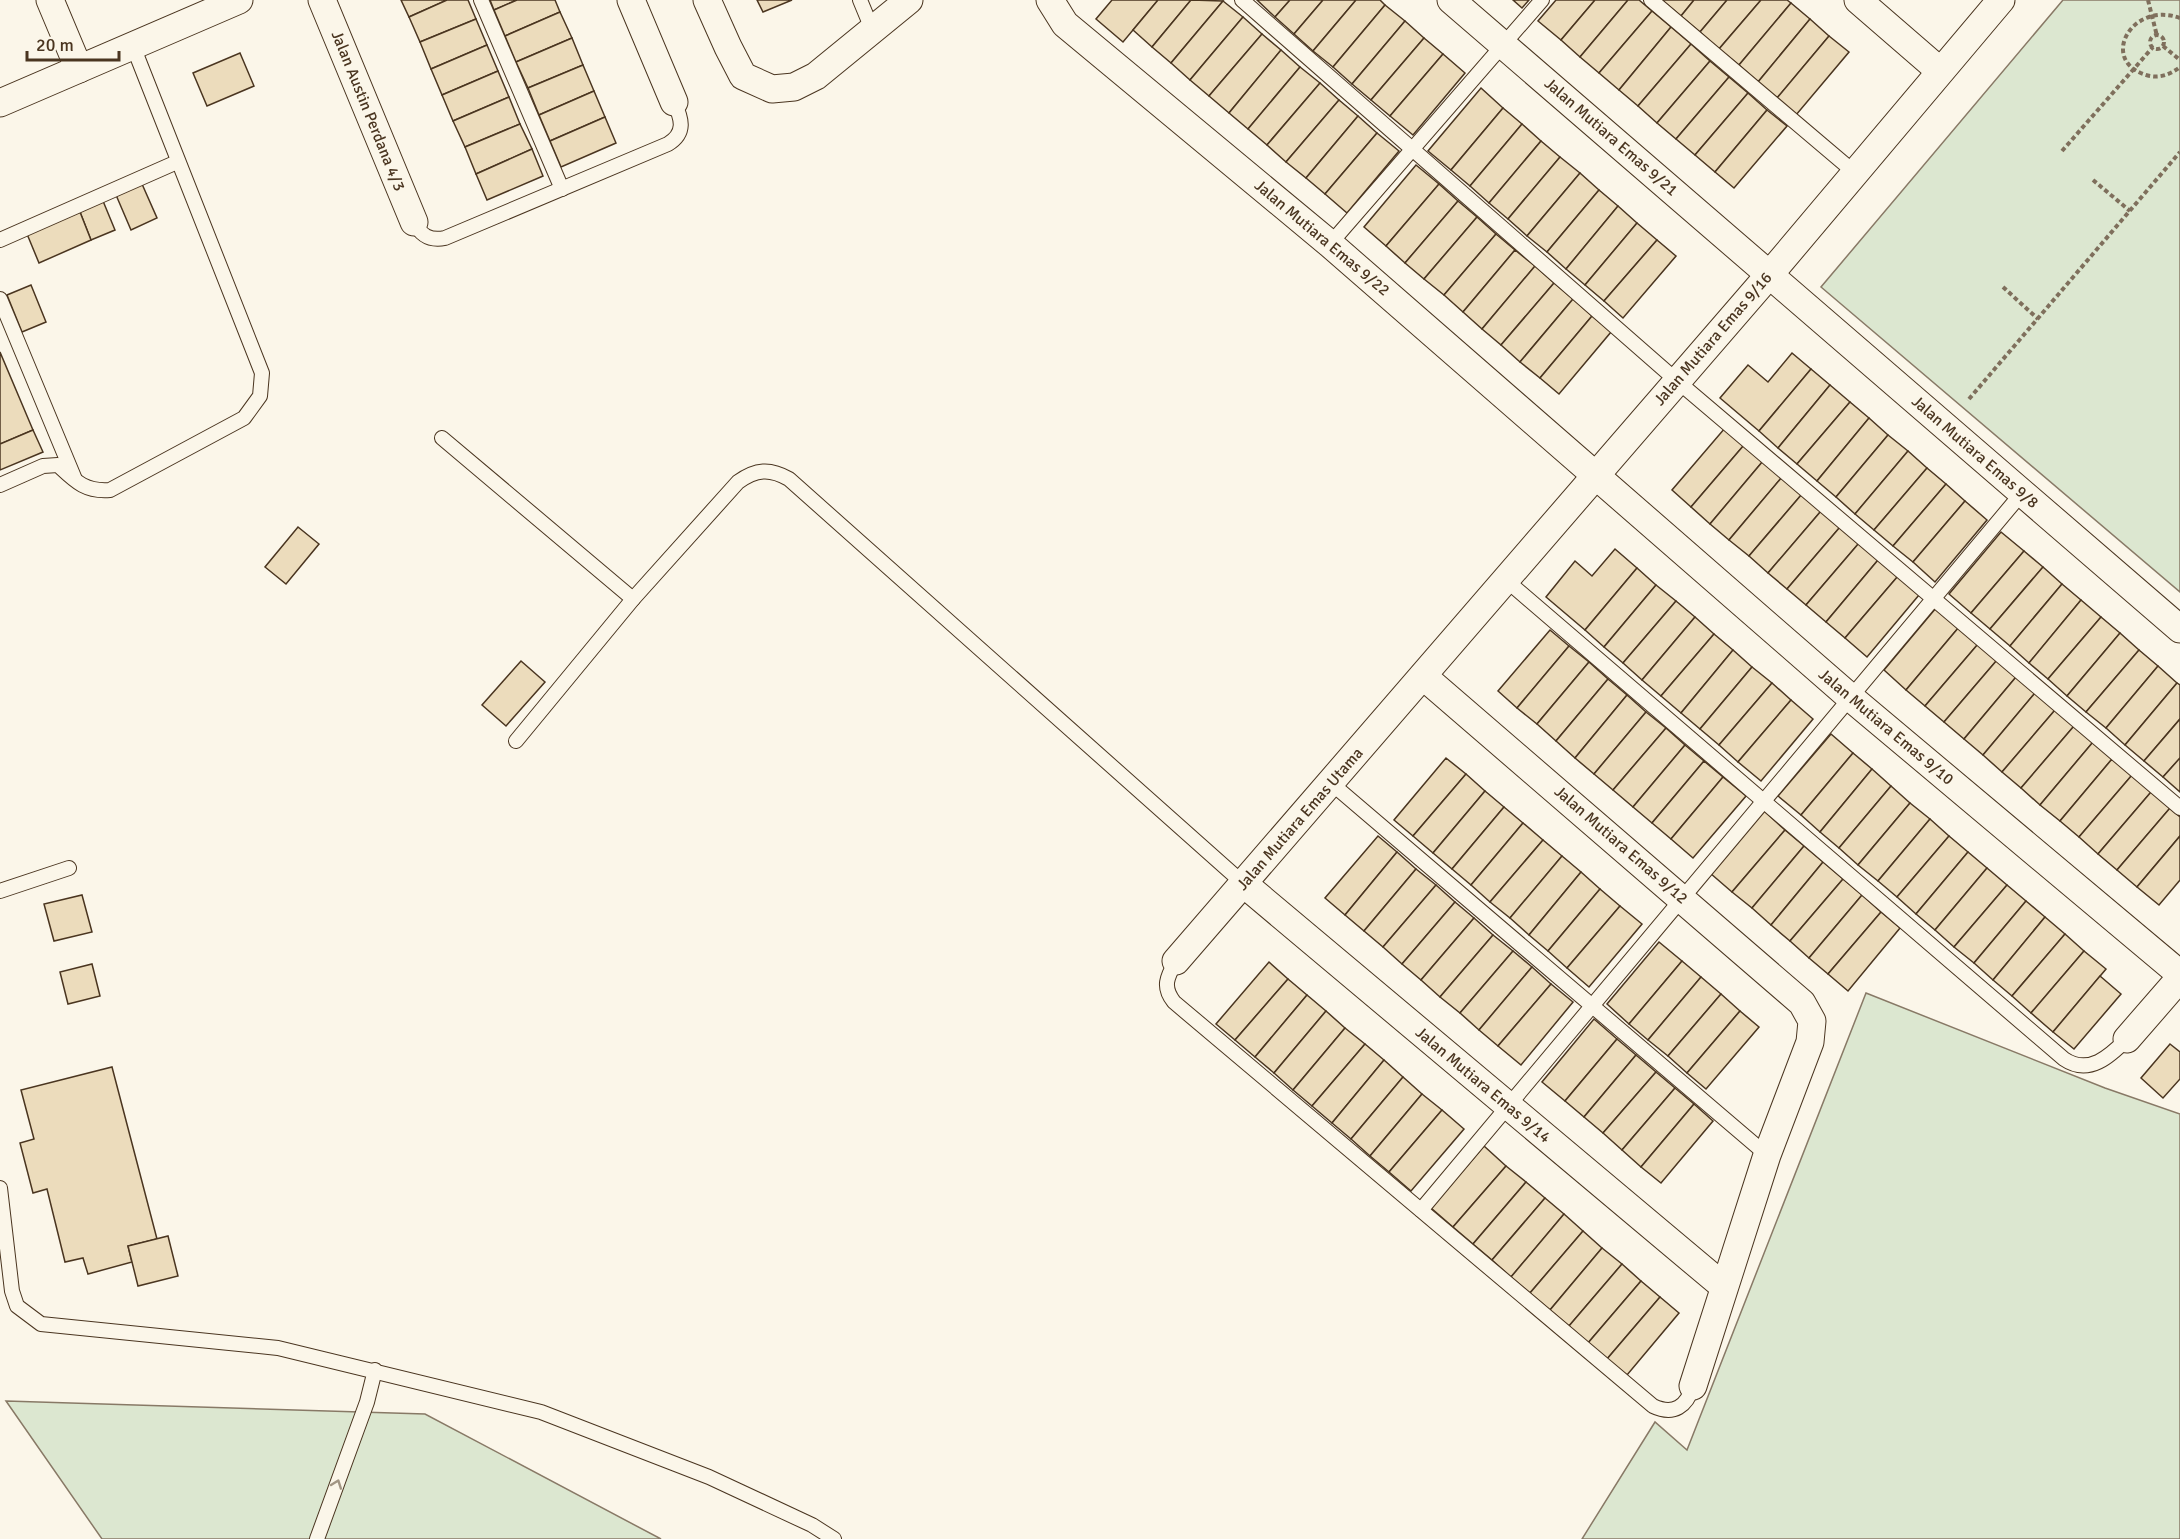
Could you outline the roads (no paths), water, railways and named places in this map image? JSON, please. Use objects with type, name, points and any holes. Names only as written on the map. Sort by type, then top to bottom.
[{"type":"street","points":[[50,0],[79,69]]},
{"type":"street","points":[[0,103],[133,46],[203,7],[239,0]]},
{"type":"street","name":"Jalan Austin Perdana 4/3","points":[[322,0],[414,222]]},
{"type":"street","points":[[631,0],[674,102]]},
{"type":"street","points":[[707,0],[743,76],[772,89],[794,87],[816,76],[909,0]]},
{"type":"street","name":"Jalan Mutiara Emas 9/22","points":[[1050,0],[1065,24],[1330,244],[1598,474]]},
{"type":"street","name":"Jalan Mutiara Emas 9/21","points":[[1451,0],[1770,274]]},
{"type":"street","points":[[1858,0],[1940,71]]},
{"type":"street","name":"Jalan Mutiara Emas 9/16","points":[[1423,676],[1676,380],[1770,274],[2001,0]]},
{"type":"street","name":"Jalan Mutiara Emas 9/8","points":[[1770,274],[2180,629]]},
{"type":"street","name":"Jalan Mutiara Emas 9/10","points":[[1598,474],[1851,698],[2180,976]]},
{"type":"street","name":"Jalan Mutiara Emas Utama","points":[[1176,961],[1423,676]]},
{"type":"street","name":"Jalan Mutiara Emas 9/12","points":[[1423,676],[1802,1003],[1812,1021],[1810,1042],[1767,1155]]},
{"type":"street","name":"Jalan Mutiara Emas 9/14","points":[[1244,884],[1723,1286]]},
{"type":"street","points":[[2127,1039],[2180,976]]},
{"type":"street","points":[[1693,1386],[1723,1286],[1767,1155]]},
{"type":"lane","points":[[481,0],[562,189]]},
{"type":"lane","points":[[860,0],[872,29]]},
{"type":"lane","points":[[1242,0],[1676,380],[2180,808]]},
{"type":"lane","points":[[1330,244],[1542,0]]},
{"type":"lane","points":[[1651,0],[1854,172]]},
{"type":"lane","points":[[0,485],[43,466],[58,465],[76,481],[94,491],[110,490],[244,418],[260,396],[262,373],[133,46]]},
{"type":"lane","points":[[414,222],[420,233],[437,240],[675,140],[682,123],[674,102]]},
{"type":"lane","points":[[0,240],[177,162]]},
{"type":"lane","points":[[0,298],[76,481]]},
{"type":"lane","points":[[442,438],[633,599]]},
{"type":"lane","points":[[516,741],[633,599],[738,482],[756,472],[777,472],[798,487],[1244,884]]},
{"type":"lane","points":[[1421,1210],[2022,493]]},
{"type":"lane","points":[[1506,580],[2068,1062],[2096,1065],[2108,1058],[2127,1039]]},
{"type":"lane","points":[[1331,783],[1767,1155]]},
{"type":"lane","points":[[0,891],[69,868]]},
{"type":"lane","points":[[1176,961],[1167,978],[1166,987],[1174,1002],[1653,1406],[1663,1411],[1674,1410],[1684,1405],[1693,1386]]},
{"type":"lane","points":[[0,1188],[12,1291],[17,1306],[33,1321],[49,1326],[278,1348],[541,1412],[709,1477],[812,1525],[834,1539]]},
{"type":"lane","points":[[317,1539],[368,1402],[375,1370]]}]
